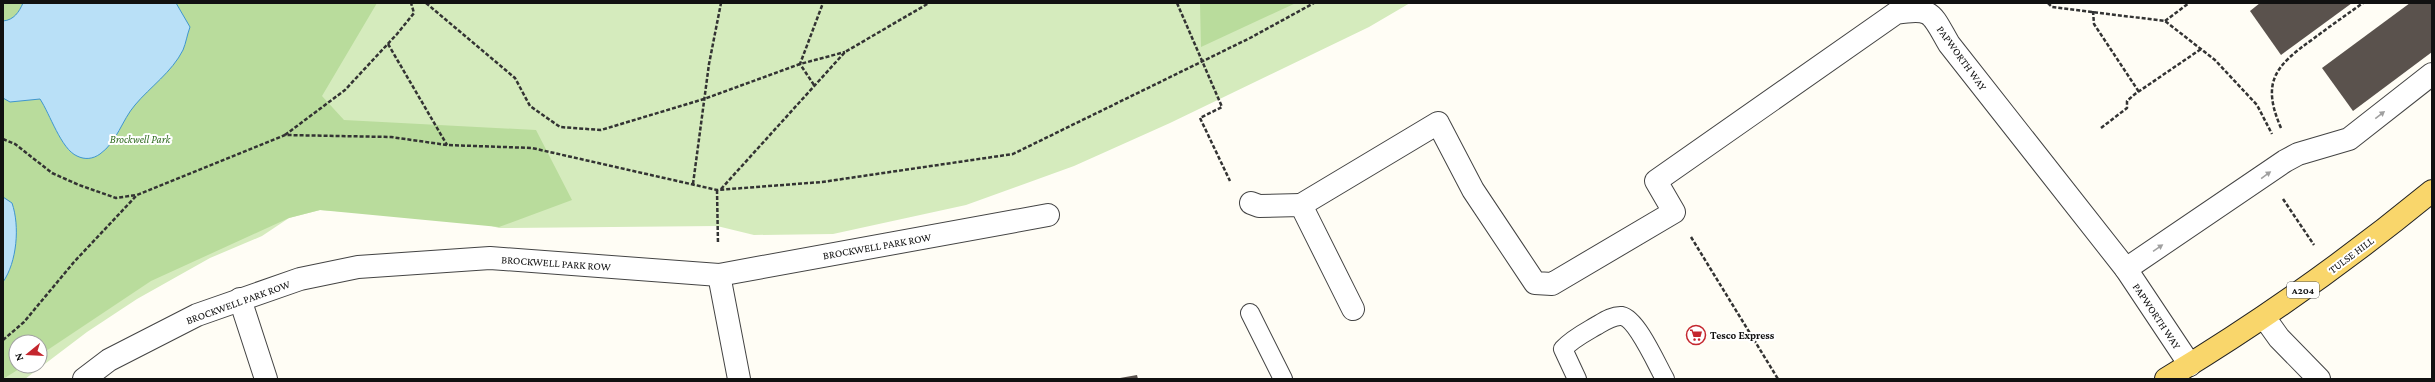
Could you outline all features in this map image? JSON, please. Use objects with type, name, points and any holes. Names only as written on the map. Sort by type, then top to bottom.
[{"type":"main road","name":"TULSE HILL","points":[[2166,379],[2264,317],[2331,270],[2432,191]]},
{"type":"street","name":"PAPWORTH WAY","points":[[1674,212],[1656,181],[1896,14],[1918,9],[1932,15],[1949,44],[2126,269],[2190,365]]},
{"type":"street","points":[[2126,269],[2285,161],[2298,154],[2349,139],[2432,74]]},
{"type":"street","points":[[1251,203],[1259,206],[1301,205],[1438,123],[1473,190],[1535,283],[1552,284],[1674,212]]},
{"type":"street","points":[[1301,205],[1353,308]]},
{"type":"street","name":"BROCKWELL PARK ROW","points":[[84,379],[109,360],[197,315],[300,279],[358,267],[490,258],[719,275],[1048,215]]},
{"type":"street","points":[[719,275],[739,379]]},
{"type":"street","points":[[240,299],[266,379]]},
{"type":"street","points":[[2264,317],[2279,338],[2319,379]]},
{"type":"lane","points":[[1250,313],[1284,379]]},
{"type":"lane","points":[[1577,379],[1563,349],[1569,342],[1604,321],[1622,316],[1630,320],[1636,328],[1665,379]]},
{"type":"path","points":[[3,139],[15,144],[52,173],[79,185],[116,198],[137,195],[285,135],[345,90],[388,44],[414,13],[411,3]]},
{"type":"path","points":[[426,3],[515,78],[530,106],[560,127],[601,130],[704,99],[800,64],[845,52],[929,3]]},
{"type":"path","points":[[693,184],[704,99],[721,3]]},
{"type":"path","points":[[800,64],[823,3]]},
{"type":"path","points":[[1177,3],[1204,61],[1222,107],[1200,118],[1237,194],[1251,203]]},
{"type":"path","points":[[285,135],[391,137],[447,145],[532,148],[719,190],[822,182],[1013,154],[1250,38],[1314,3]]},
{"type":"path","points":[[2048,3],[2052,7],[2165,21],[2215,60],[2257,105],[2285,161]]},
{"type":"path","points":[[2165,21],[2189,3]]},
{"type":"path","points":[[2283,132],[2272,104],[2272,86],[2283,62],[2363,3]]},
{"type":"path","points":[[2093,11],[2094,24],[2139,92]]},
{"type":"path","points":[[388,44],[447,145]]},
{"type":"path","points":[[2100,128],[2127,108],[2127,101],[2201,49]]},
{"type":"path","points":[[719,275],[719,190],[845,52]]},
{"type":"path","points":[[800,64],[814,85]]},
{"type":"path","points":[[2266,175],[2331,270]]},
{"type":"path","points":[[3,340],[24,322],[74,262],[137,195]]},
{"type":"path","points":[[1674,212],[1778,379]]},
{"type":"green space","name":"Brockwell Park","points":[[3,3],[1410,3],[1369,27],[1170,123],[1074,166],[966,205],[833,234],[754,235],[717,226],[499,228],[469,220],[320,210],[289,218],[262,236],[210,258],[137,299],[87,332],[48,362],[48,334],[8,334],[8,374],[32,374],[25,379],[3,379]]},
{"type":"green space","points":[[3,3],[377,3],[322,96],[344,120],[536,130],[572,200],[499,227],[320,210],[289,218],[151,281],[48,350],[48,334],[8,334],[8,374],[11,374],[3,379]]},
{"type":"green space","points":[[1200,3],[1296,3],[1201,47]]},
{"type":"water","points":[[23,3],[176,3],[190,27],[183,50],[173,65],[135,105],[126,117],[111,143],[97,156],[92,158],[83,158],[71,152],[61,139],[40,99],[10,102],[3,98],[3,21],[16,15]]},
{"type":"water","points":[[3,197],[12,203],[16,222],[16,244],[8,274],[3,282]]},
{"type":"building","points":[[2260,3],[2352,3],[2281,55],[2250,11]]},
{"type":"building","points":[[2410,3],[2432,3],[2432,52],[2353,111],[2322,68]]},
{"type":"building","points":[[1137,375],[1138,379],[1120,379],[1120,378]]},
{"type":"place","name":"Tesco Express","points":[[1696,335]]}]
